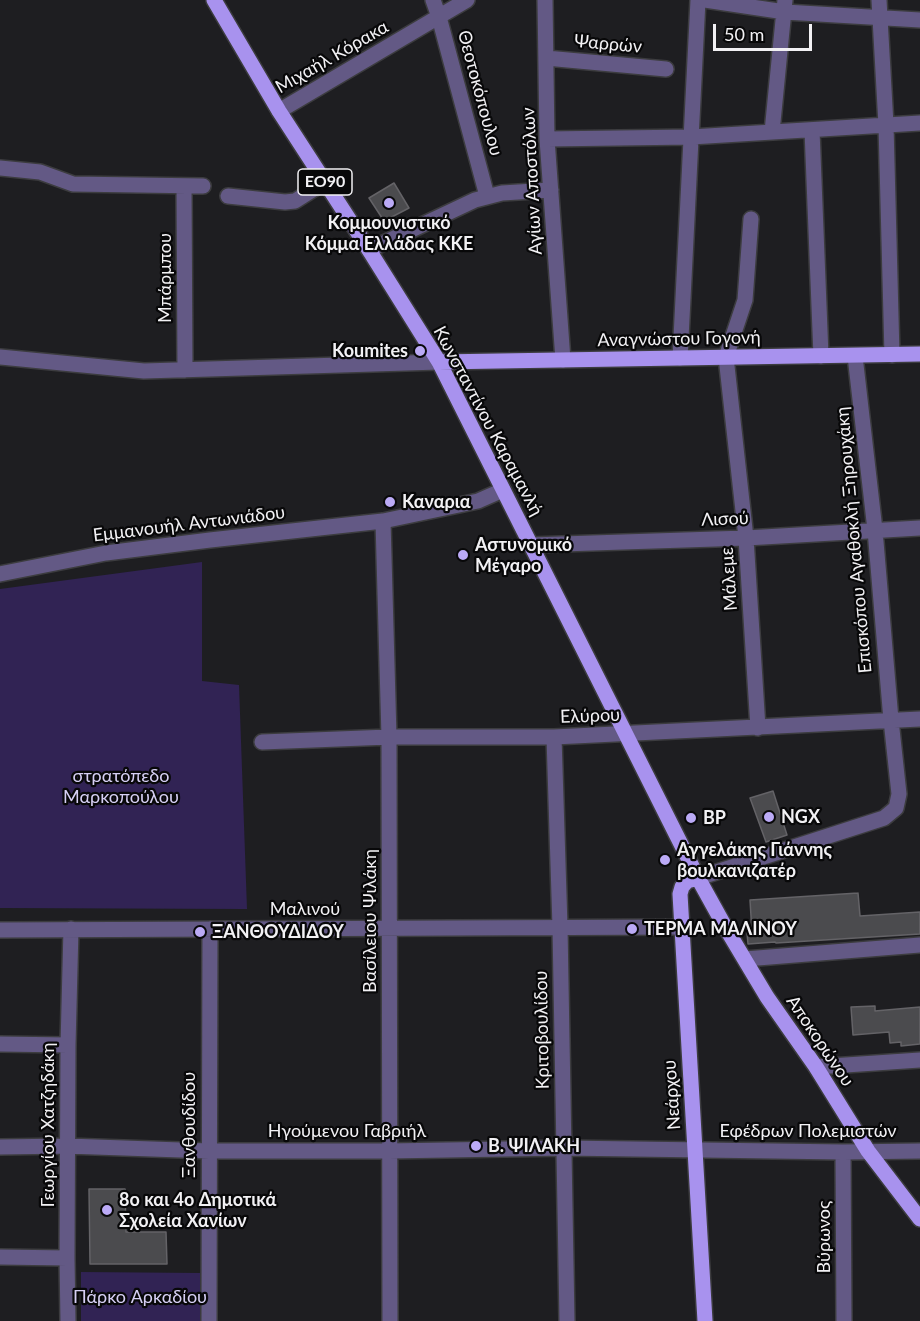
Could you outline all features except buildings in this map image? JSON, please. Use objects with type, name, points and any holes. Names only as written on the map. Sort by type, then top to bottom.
[{"type":"main road","name":"Κωνσταντίνου Καραμανλή","points":[[214,0],[279,111],[439,362],[698,878]]},
{"type":"main road","name":"Αναγνώστου Γογονή","points":[[439,362],[920,354]]},
{"type":"main road","name":"Νεάρχου","points":[[698,878],[687,881],[680,894],[705,1321]]},
{"type":"main road","name":"Αποκορώνου","points":[[698,878],[767,996],[816,1066],[868,1151],[920,1219]]},
{"type":"street","name":"Θεοτοκόπουλου","points":[[433,0],[440,17],[487,196]]},
{"type":"street","name":"Μιχαήλ Κόρακα","points":[[279,111],[467,0]]},
{"type":"street","name":"Αγίων Αποστόλων","points":[[545,0],[547,139],[563,360]]},
{"type":"street","points":[[680,358],[698,0]]},
{"type":"street","points":[[705,0],[920,20]]},
{"type":"street","points":[[879,0],[886,125],[892,355]]},
{"type":"street","points":[[772,132],[785,6]]},
{"type":"street","name":"Ψαρρών","points":[[546,58],[666,69]]},
{"type":"street","points":[[547,139],[691,137],[920,123]]},
{"type":"street","points":[[812,130],[821,356]]},
{"type":"street","points":[[0,168],[40,172],[73,184],[203,186]]},
{"type":"street","points":[[228,196],[295,201],[325,182]]},
{"type":"street","name":"Μπάρμπου","points":[[184,186],[185,370]]},
{"type":"street","points":[[369,250],[487,196],[551,190]]},
{"type":"street","points":[[726,357],[745,300],[751,219]]},
{"type":"street","name":"Επισκόπου Αγαθοκλή Ξηρουχάκη","points":[[698,878],[884,818],[896,808],[899,794],[875,530],[855,356]]},
{"type":"street","points":[[0,357],[144,371],[439,362]]},
{"type":"street","name":"Μάλεμε","points":[[726,357],[746,538],[759,728]]},
{"type":"street","name":"Εμμανουήλ Αντωνιάδου","points":[[0,574],[106,553],[383,521],[478,501],[503,490]]},
{"type":"street","name":"Βασίλειου Ψιλάκη","points":[[383,521],[389,737],[390,1321]]},
{"type":"street","name":"Λισού","points":[[531,545],[746,538],[920,528]]},
{"type":"street","name":"Ελύρου","points":[[262,742],[389,737],[626,735],[920,719]]},
{"type":"street","name":"Κριτοβουλίδου","points":[[554,737],[567,1321]]},
{"type":"street","name":"Μαλινού","points":[[0,930],[681,927]]},
{"type":"street","name":"Ξανθουδίδου","points":[[208,1321],[210,929]]},
{"type":"street","name":"Γεωργίου Χατζηδάκη","points":[[68,1321],[67,1146],[71,930]]},
{"type":"street","points":[[745,959],[920,945]]},
{"type":"street","points":[[0,1044],[68,1045]]},
{"type":"street","points":[[816,1066],[920,1060]]},
{"type":"street","name":"Ηγούμενου Γαβριήλ","points":[[0,1147],[389,1151],[695,1149]]},
{"type":"street","name":"Εφέδρων Πολεμιστών","points":[[695,1149],[843,1152],[920,1150]]},
{"type":"street","name":"Βύρωνος","points":[[843,1152],[844,1321]]},
{"type":"street","points":[[0,1257],[67,1258]]},
{"type":"green space","name":"στρατόπεδο Μαρκοπούλου","points":[[202,562],[202,681],[239,685],[247,909],[0,908],[0,589]]},
{"type":"green space","name":"Πάρκο Αρκαδίου","points":[[81,1272],[200,1273],[200,1321],[81,1321]]},
{"type":"place","name":"Κομμουνιστικό Κόμμα Ελλάδας ΚΚΕ","points":[[389,203]]},
{"type":"place","name":"Koumites","points":[[420,351]]},
{"type":"place","name":"Καναρια","points":[[390,502]]},
{"type":"place","name":"Αστυνομικό Μέγαρο","points":[[463,555]]},
{"type":"place","name":"NGX","points":[[769,817]]},
{"type":"place","name":"BP","points":[[691,818]]},
{"type":"place","name":"Αγγελάκης Γιάννης βουλκανιζατέρ","points":[[665,860]]},
{"type":"place","name":"ΤΕΡΜΑ ΜΑΛΙΝΟΥ","points":[[632,929]]},
{"type":"place","name":"ΞΑΝΘΟΥΔΙΔΟΥ","points":[[200,932]]},
{"type":"place","name":"Β. ΨΙΛΑΚΗ","points":[[476,1146]]},
{"type":"place","name":"8ο και 4ο Δημοτικά Σχολεία Χανίων","points":[[107,1210]]}]
